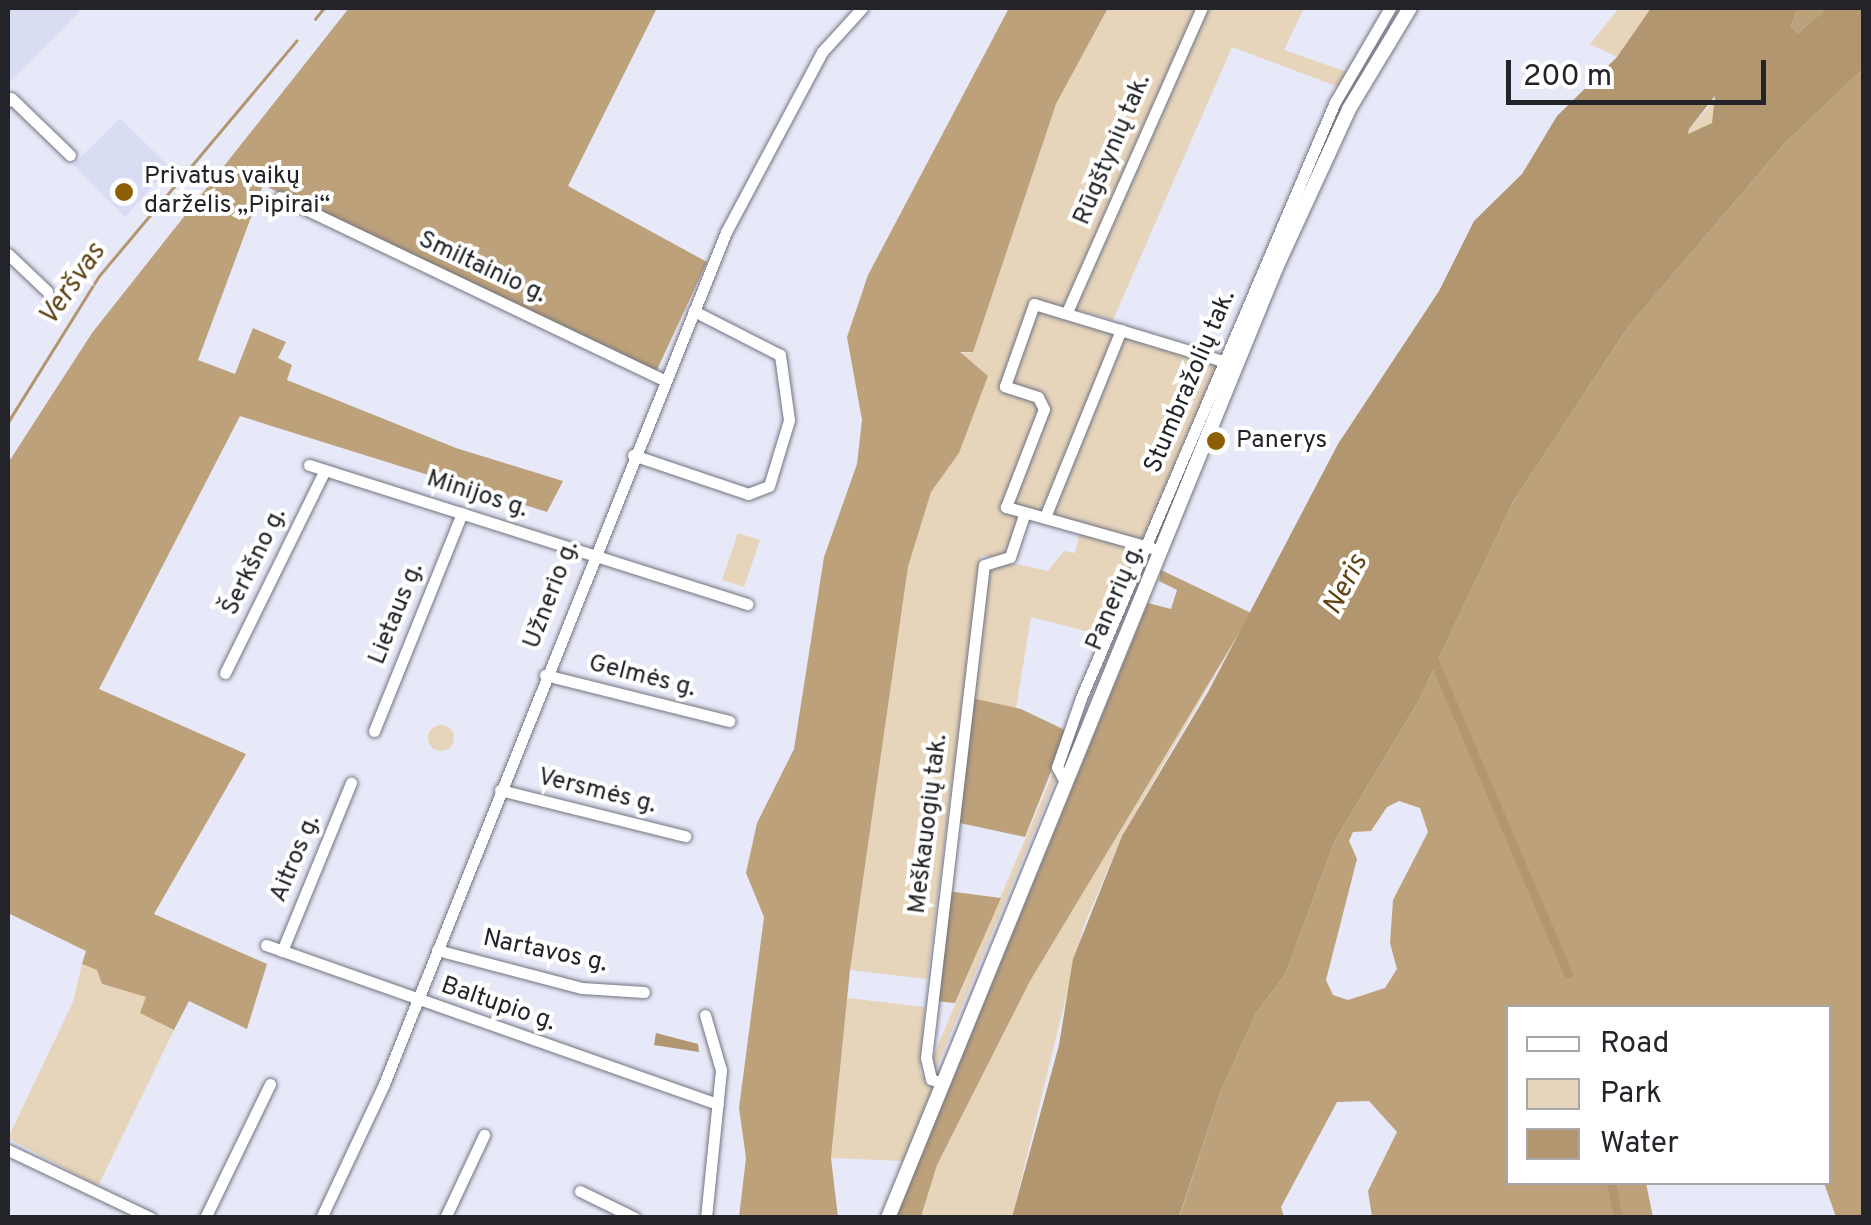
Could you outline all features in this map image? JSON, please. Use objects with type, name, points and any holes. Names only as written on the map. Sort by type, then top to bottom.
[{"type":"main road","name":"Panerių g.","points":[[888,1218],[1230,363],[1342,124],[1410,8]]},
{"type":"street","name":"Užnerio g.","points":[[321,1218],[417,1001],[592,556],[726,232],[822,52],[862,8]]},
{"type":"street","name":"Rūgštynių tak.","points":[[1067,312],[1202,8]]},
{"type":"street","name":"Stumbražolių tak.","points":[[1230,363],[1335,102],[1390,8]]},
{"type":"street","points":[[8,101],[12,98],[70,156]]},
{"type":"street","name":"Smiltainio g.","points":[[280,197],[664,380]]},
{"type":"street","points":[[8,254],[47,291]]},
{"type":"street","points":[[1154,548],[1006,508],[1044,409],[1038,397],[1005,386],[1034,304],[1230,363]]},
{"type":"street","points":[[633,454],[748,494],[769,486],[789,420],[780,355],[694,311]]},
{"type":"street","points":[[1045,518],[1121,330]]},
{"type":"street","name":"Minijos g.","points":[[309,465],[746,604]]},
{"type":"street","name":"Šerkšno g.","points":[[225,673],[325,470]]},
{"type":"street","name":"Meškauogių tak.","points":[[941,1083],[932,1079],[926,1058],[984,565],[1010,557],[1025,512]]},
{"type":"street","name":"Lietaus g.","points":[[374,730],[462,514]]},
{"type":"street","name":"Gelmės g.","points":[[545,675],[729,721]]},
{"type":"street","name":"Aitros g.","points":[[282,951],[352,783]]},
{"type":"street","name":"Versmės g.","points":[[500,790],[685,836]]},
{"type":"street","name":"Baltupio g.","points":[[266,946],[718,1104]]},
{"type":"street","name":"Nartavos g.","points":[[437,950],[582,988],[644,992]]},
{"type":"street","points":[[705,1016],[721,1070],[706,1218]]},
{"type":"street","points":[[205,1218],[270,1084]]},
{"type":"street","points":[[445,1218],[484,1136]]},
{"type":"street","points":[[8,1150],[151,1218]]},
{"type":"street","points":[[580,1191],[635,1218]]},
{"type":"shaded area","points":[[8,8],[83,8],[8,84]]},
{"type":"shaded area","points":[[349,8],[657,8],[568,186],[707,262],[656,372],[263,185],[198,360],[235,374],[253,328],[286,342],[278,358],[292,365],[287,380],[456,448],[563,481],[547,512],[240,416],[99,689],[246,754],[154,914],[267,964],[247,1029],[189,1001],[174,1030],[140,1013],[146,997],[102,984],[97,970],[82,964],[86,951],[8,913],[8,463],[92,333]]},
{"type":"shaded area","points":[[1009,8],[1108,8],[1056,104],[973,352],[960,352],[988,376],[959,453],[931,492],[908,567],[850,970],[831,1158],[838,1217],[739,1217],[746,1158],[739,1108],[764,917],[746,873],[757,823],[794,749],[824,557],[857,464],[862,420],[847,337],[868,275]]},
{"type":"shaded area","points":[[1798,8],[1827,8],[1798,33],[1791,26]]},
{"type":"shaded area","points":[[1863,69],[1863,1217],[1836,1217],[1825,1185],[1831,1185],[1831,1005],[1506,1005],[1506,1185],[1646,1185],[1653,1217],[1372,1217],[1368,1191],[1397,1132],[1369,1101],[1337,1102],[1281,1207],[1284,1217],[1179,1218],[1220,1093],[1256,1013],[1285,975],[1335,840],[1419,700],[1513,502],[1628,327],[1784,144]],"holes":[[[1399,801],[1420,808],[1428,832],[1393,900],[1390,943],[1397,969],[1385,988],[1348,1000],[1333,995],[1326,980],[1357,859],[1349,841],[1353,832],[1371,831],[1387,807]]]},
{"type":"shaded area","name":"Privatus vaikų darželis „Pipirai“","points":[[120,118],[170,167],[125,217],[73,165]]},
{"type":"shaded area","points":[[1161,570],[1251,613],[1030,981],[937,1165],[921,1217],[896,1218],[1148,603],[1171,609],[1177,590],[1159,581]]},
{"type":"shaded area","points":[[972,698],[1021,709],[1067,731],[1025,837],[955,822]]},
{"type":"shaded area","points":[[947,891],[1001,898],[955,1003],[934,1001]]},
{"type":"green space","points":[[1108,8],[1199,8],[1064,308],[1033,301],[1001,385],[1040,406],[1006,501],[1019,515],[1004,559],[981,555],[927,979],[850,970],[908,567],[931,491],[959,453],[971,364],[960,353],[972,352],[1056,104]]},
{"type":"green space","points":[[1205,8],[1304,8],[1284,50],[1347,72],[1339,87],[1232,47],[1113,320],[1072,309]]},
{"type":"green space","points":[[1619,8],[1651,8],[1617,57],[1590,44]]},
{"type":"green space","points":[[1718,96],[1712,123],[1688,134],[1689,129]]},
{"type":"green space","points":[[1036,306],[1118,331],[1045,513],[1013,503],[1046,410],[1009,384]]},
{"type":"green space","points":[[1122,332],[1219,364],[1147,541],[1051,516]]},
{"type":"green space","points":[[1080,531],[1142,548],[1105,636],[1031,617],[1016,708],[972,698],[988,569],[1011,563],[1048,571],[1064,551],[1075,553]]},
{"type":"green space","points":[[738,533],[760,540],[744,587],[722,580]]},
{"type":"green space","points":[[1251,613],[1122,836],[1083,928],[1012,1217],[921,1218],[937,1165],[1030,981]]},
{"type":"green space","points":[[441,725],[450,729],[454,738],[450,747],[441,751],[432,747],[428,738],[432,729]]},
{"type":"green space","points":[[1053,773],[1057,776],[933,1076],[930,1064]]},
{"type":"green space","points":[[82,964],[97,970],[102,984],[147,997],[141,1013],[174,1030],[98,1186],[8,1138],[73,1002]]},
{"type":"green space","points":[[847,998],[925,1007],[920,1073],[935,1088],[904,1161],[831,1158]]},
{"type":"water","name":"Neris","points":[[1651,8],[1798,8],[1791,26],[1798,33],[1827,8],[1863,8],[1863,69],[1784,144],[1628,327],[1513,502],[1419,700],[1335,840],[1285,975],[1256,1013],[1220,1093],[1179,1217],[1012,1217],[1059,1045],[1073,959],[1122,836],[1208,692],[1338,444],[1439,291],[1474,221],[1522,174],[1557,116],[1617,57]],"holes":[[[1715,96],[1712,123],[1688,134]]]},
{"type":"water","points":[[656,1033],[698,1044],[699,1052],[654,1045]]},
{"type":"waterway","points":[[315,19],[324,8]]},
{"type":"waterway","name":"Veršvas","points":[[8,422],[99,276],[296,41]]},
{"type":"waterway","points":[[1431,654],[1568,974]]},
{"type":"waterway","points":[[1612,1185],[1618,1218]]},
{"type":"place","name":"Privatus vaikų darželis „Pipirai“","points":[[124,192]]},
{"type":"place","name":"Panerys","points":[[1216,441]]}]
